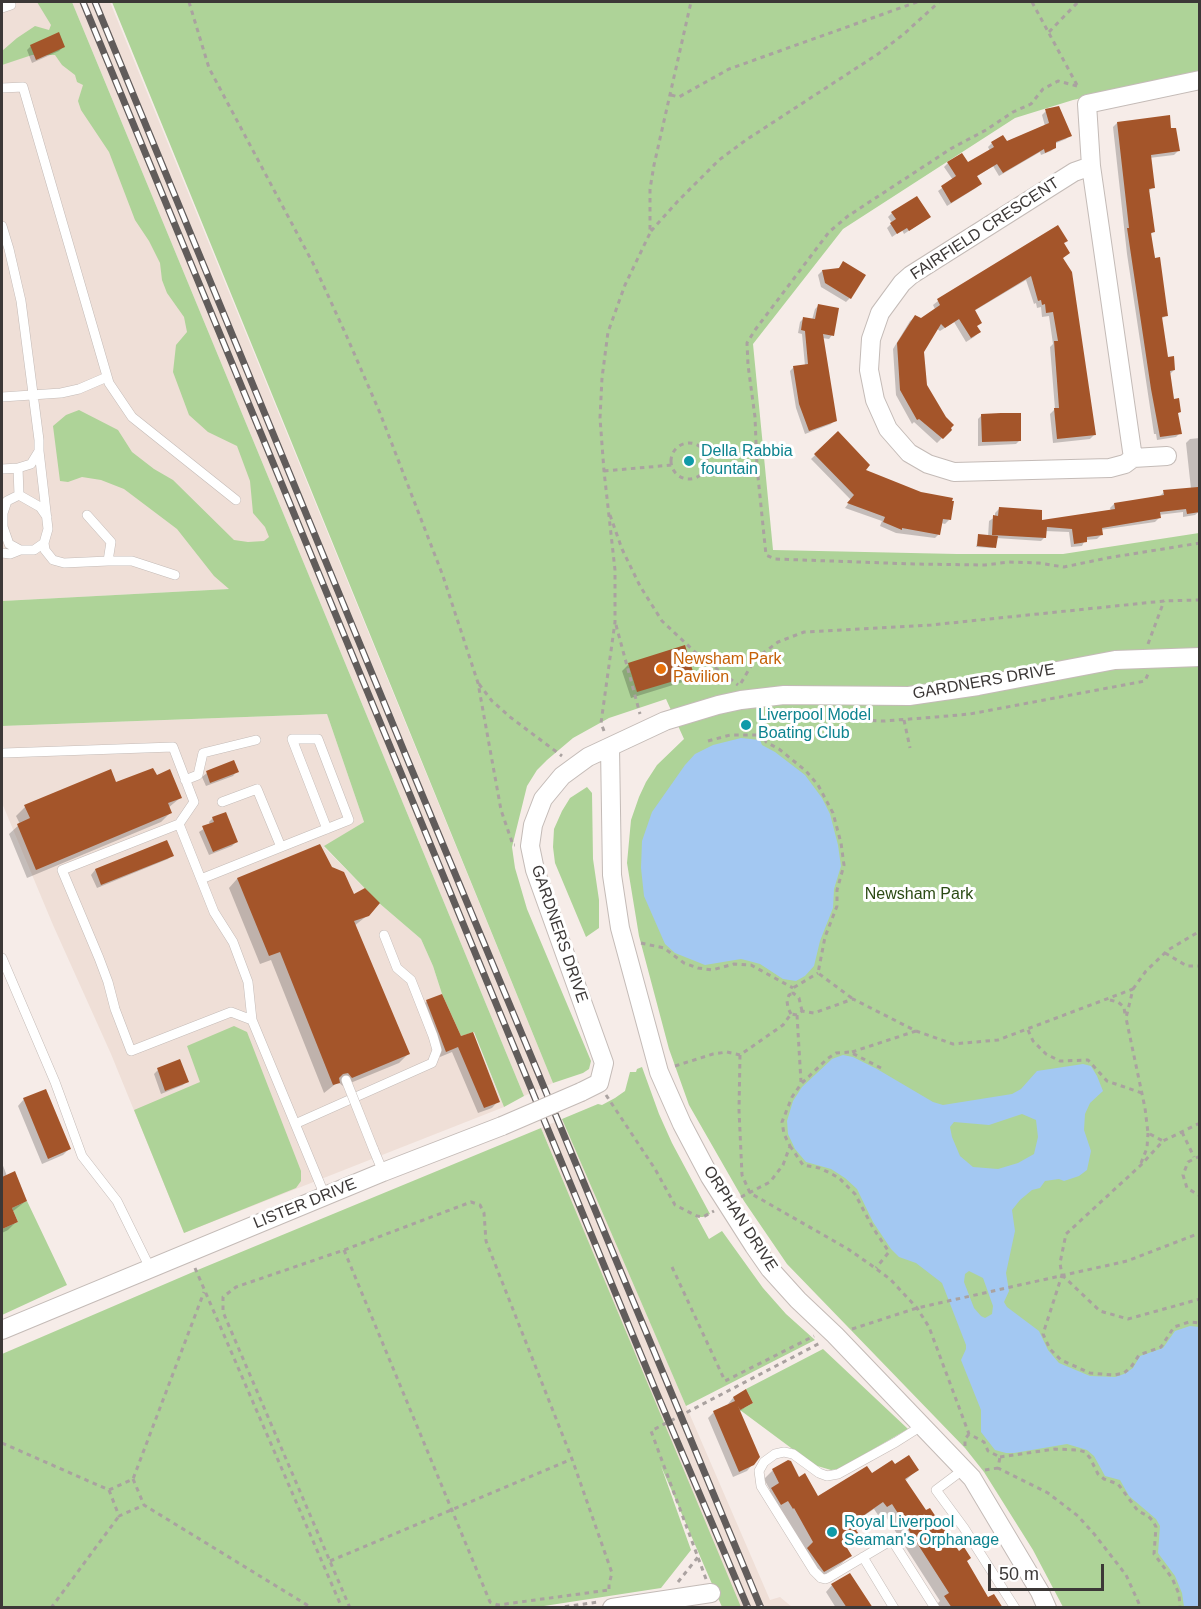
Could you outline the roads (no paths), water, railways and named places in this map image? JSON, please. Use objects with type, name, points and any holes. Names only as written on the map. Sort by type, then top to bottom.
[{"type":"street","points":[[1133,458],[1091,166],[1087,104],[1200,80]]},
{"type":"street","name":"FAIRFIELD CRESCENT","points":[[1091,166],[1074,172],[911,275],[902,283],[886,302],[875,325],[869,355],[871,385],[881,415],[909,453],[928,464],[954,472],[1110,468],[1125,464],[1133,458],[1167,456]]},
{"type":"street","name":"GARDNERS DRIVE","points":[[602,1072],[604,1063],[535,870],[530,846],[533,825],[543,799],[562,776],[588,757],[645,730],[746,695],[909,696],[978,686],[1115,660],[1200,657]]},
{"type":"street","name":"ORPHAN DRIVE","points":[[610,747],[612,875],[624,945],[659,1072],[697,1152],[710,1177],[770,1269],[972,1478],[1040,1592],[1047,1608]]},
{"type":"street","name":"LISTER DRIVE","points":[[2,1330],[383,1172],[502,1126],[599,1083],[602,1072]]},
{"type":"street","points":[[610,1602],[664,1601],[711,1593]]},
{"type":"lane","points":[[2,88],[23,87],[109,383],[132,417],[236,500]]},
{"type":"lane","points":[[2,226],[21,301],[34,394],[48,518],[45,550],[53,560],[64,563],[132,561],[175,575]]},
{"type":"lane","points":[[2,397],[61,393],[79,389],[107,377]]},
{"type":"lane","points":[[2,470],[31,464],[39,451]]},
{"type":"lane","points":[[18,468],[19,495]]},
{"type":"lane","points":[[19,495],[39,507],[48,518]]},
{"type":"lane","points":[[19,495],[4,502],[3,527],[9,544],[20,550]]},
{"type":"lane","points":[[87,515],[111,542],[108,561]]},
{"type":"lane","points":[[2,553],[34,550],[44,543]]},
{"type":"lane","points":[[201,879],[327,829],[349,820],[318,739],[292,739],[327,829]]},
{"type":"lane","points":[[185,780],[198,775],[203,753],[256,740]]},
{"type":"lane","points":[[4,753],[173,747],[194,802],[179,824],[62,870],[99,958],[131,1051],[231,1012],[252,1020]]},
{"type":"lane","points":[[222,802],[257,789],[281,847]]},
{"type":"lane","points":[[179,824],[214,912],[233,942],[248,982],[252,1020],[325,1196]]},
{"type":"lane","points":[[295,1124],[419,1071],[432,1063],[437,1050],[433,1036],[411,980],[397,968],[384,935]]},
{"type":"lane","points":[[2,958],[55,1082],[82,1156],[117,1201],[150,1268]]},
{"type":"lane","points":[[346,1080],[383,1172]]},
{"type":"lane","points":[[923,1425],[838,1474],[827,1476],[819,1473],[792,1454],[784,1452],[775,1454],[764,1462],[759,1471],[761,1486],[814,1571],[821,1578],[828,1578],[892,1540],[935,1608]]},
{"type":"lane","points":[[964,1469],[936,1490],[964,1528],[1015,1608]]},
{"type":"lane","points":[[863,1557],[894,1608]]},
{"type":"water","points":[[741,738],[760,740],[762,745],[805,775],[822,798],[830,814],[838,845],[841,866],[834,889],[833,908],[820,941],[814,966],[805,976],[796,981],[783,979],[760,964],[741,959],[705,965],[675,953],[665,944],[644,896],[641,868],[642,841],[652,812],[695,754],[713,745]]},
{"type":"water","points":[[843,1055],[853,1057],[933,1102],[943,1105],[1012,1094],[1021,1089],[1037,1071],[1083,1064],[1091,1066],[1103,1091],[1090,1103],[1085,1114],[1084,1130],[1091,1151],[1087,1170],[1079,1176],[1064,1181],[1059,1179],[1045,1181],[1040,1188],[1032,1190],[1020,1200],[1012,1210],[1015,1231],[1006,1273],[1009,1291],[1004,1302],[1007,1307],[1039,1331],[1048,1350],[1059,1363],[1090,1376],[1115,1377],[1124,1374],[1133,1368],[1140,1356],[1163,1348],[1175,1331],[1190,1326],[1199,1327],[1199,1607],[1184,1607],[1182,1593],[1175,1576],[1158,1553],[1160,1526],[1156,1519],[1129,1496],[1120,1480],[1105,1476],[1094,1456],[1087,1450],[1067,1444],[1006,1453],[995,1450],[981,1432],[981,1410],[961,1360],[966,1345],[942,1283],[916,1263],[899,1257],[873,1222],[857,1189],[831,1169],[806,1162],[795,1149],[788,1134],[787,1121],[793,1101],[802,1087],[832,1059]],"holes":[[[1022,1114],[1036,1120],[1038,1137],[1034,1154],[1018,1163],[998,1169],[973,1167],[960,1156],[950,1127],[954,1122],[989,1125]],[[969,1271],[983,1278],[993,1306],[992,1314],[985,1318],[974,1308],[964,1282],[965,1274]]]},
{"type":"railway","points":[[83,2],[655,1389],[748,1608]]},
{"type":"railway","points":[[95,2],[761,1608]]},
{"type":"place","name":"Della Rabbia fountain","points":[[689,461]]},
{"type":"place","name":"Newsham Park Pavilion","points":[[661,669]]},
{"type":"place","name":"Liverpool Model Boating Club","points":[[746,725]]},
{"type":"place","name":"Royal Liverpool Seaman's Orphanage","points":[[832,1532]]},
{"type":"park label","name":"Newsham Park","points":[[919,895]]}]
